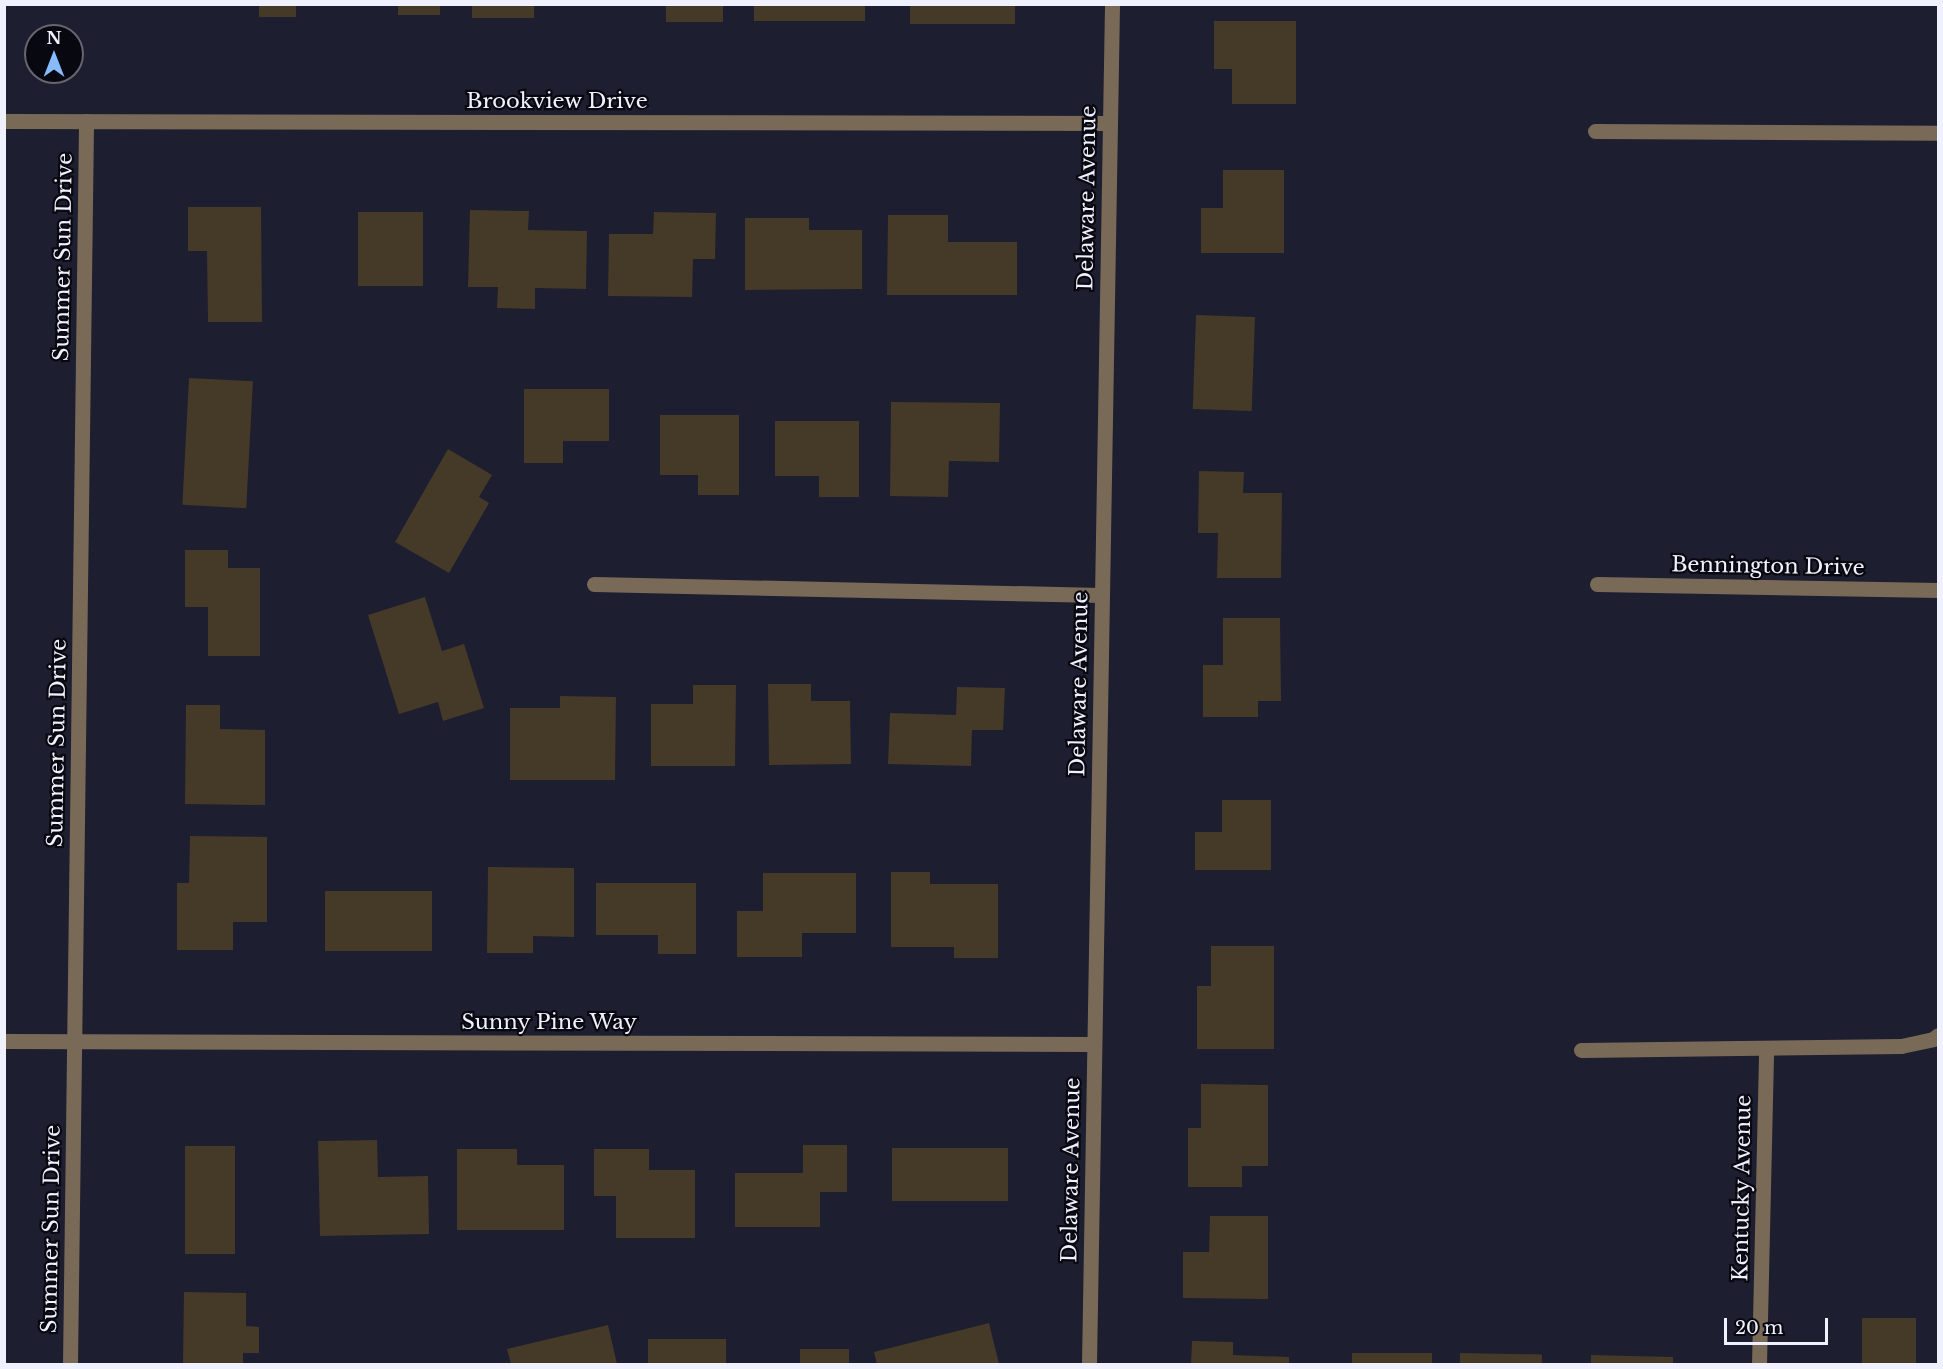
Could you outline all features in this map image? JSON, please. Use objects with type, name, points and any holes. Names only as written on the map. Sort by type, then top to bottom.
[{"type":"street","name":"Delaware Avenue","points":[[1089,1365],[1112,4]]},
{"type":"street","name":"Brookview Drive","points":[[4,122],[1110,123]]},
{"type":"street","name":"Summer Sun Drive","points":[[70,1365],[86,122]]},
{"type":"street","points":[[1595,131],[1938,133]]},
{"type":"street","points":[[594,584],[1101,595]]},
{"type":"street","name":"Bennington Drive","points":[[1597,585],[1938,590]]},
{"type":"street","points":[[1581,1050],[1901,1046],[1933,1040],[1938,1035]]},
{"type":"street","name":"Sunny Pine Way","points":[[4,1041],[1094,1044]]},
{"type":"street","name":"Kentucky Avenue","points":[[1759,1365],[1766,1048]]},
{"type":"building","points":[[259,4],[296,4],[296,17],[259,17]]},
{"type":"building","points":[[398,4],[440,4],[440,15],[398,15]]},
{"type":"building","points":[[472,4],[534,4],[534,18],[472,18]]},
{"type":"building","points":[[666,4],[723,4],[723,22],[666,22]]},
{"type":"building","points":[[754,4],[865,4],[865,21],[754,21]]},
{"type":"building","points":[[910,4],[1015,4],[1015,24],[910,24]]},
{"type":"building","points":[[1214,21],[1296,21],[1296,104],[1232,104],[1232,69],[1214,69]]},
{"type":"building","points":[[1223,170],[1284,170],[1284,253],[1201,253],[1201,208],[1223,208]]},
{"type":"building","points":[[188,207],[261,207],[262,322],[208,322],[207,251],[188,251]]},
{"type":"building","points":[[470,210],[529,211],[528,230],[587,231],[586,289],[535,288],[535,309],[497,308],[498,287],[468,287]]},
{"type":"building","points":[[358,212],[423,212],[423,286],[358,286]]},
{"type":"building","points":[[654,212],[716,213],[715,259],[693,259],[692,297],[608,296],[609,234],[653,234]]},
{"type":"building","points":[[888,215],[948,215],[948,242],[1017,242],[1017,295],[887,295]]},
{"type":"building","points":[[745,218],[809,218],[809,230],[862,230],[862,289],[745,290]]},
{"type":"building","points":[[1196,315],[1255,317],[1252,411],[1193,409]]},
{"type":"building","points":[[189,378],[253,381],[246,508],[182,505]]},
{"type":"building","points":[[524,389],[609,389],[609,441],[563,441],[563,463],[524,463]]},
{"type":"building","points":[[891,402],[1000,403],[999,462],[949,461],[948,497],[890,496]]},
{"type":"building","points":[[660,415],[739,415],[739,495],[698,495],[698,475],[660,475]]},
{"type":"building","points":[[775,421],[859,421],[859,497],[819,497],[819,476],[775,476]]},
{"type":"building","points":[[448,449],[492,475],[479,497],[489,503],[449,573],[395,542]]},
{"type":"building","points":[[1199,471],[1244,472],[1243,493],[1282,493],[1281,578],[1217,578],[1218,533],[1198,533]]},
{"type":"building","points":[[185,550],[228,550],[228,568],[260,568],[260,656],[208,656],[208,607],[185,607]]},
{"type":"building","points":[[425,597],[442,651],[464,644],[484,708],[443,721],[438,702],[399,714],[368,615]]},
{"type":"building","points":[[1223,618],[1280,618],[1281,701],[1258,701],[1258,717],[1203,717],[1203,665],[1223,665]]},
{"type":"building","points":[[768,684],[811,684],[811,701],[850,701],[851,764],[769,765]]},
{"type":"building","points":[[693,685],[736,685],[735,766],[651,766],[651,704],[693,704]]},
{"type":"building","points":[[957,687],[1005,688],[1003,730],[972,730],[971,766],[888,764],[890,713],[956,715]]},
{"type":"building","points":[[560,696],[616,697],[615,780],[510,780],[510,708],[560,708]]},
{"type":"building","points":[[186,705],[220,705],[220,729],[265,730],[265,805],[185,804]]},
{"type":"building","points":[[1222,800],[1271,800],[1271,870],[1195,870],[1195,832],[1222,832]]},
{"type":"building","points":[[190,836],[267,837],[267,922],[233,922],[233,950],[177,950],[177,883],[189,883]]},
{"type":"building","points":[[488,867],[574,868],[574,937],[533,936],[533,953],[487,953]]},
{"type":"building","points":[[891,872],[930,872],[930,884],[998,884],[998,958],[954,958],[954,947],[891,947]]},
{"type":"building","points":[[763,873],[856,873],[856,933],[802,933],[802,957],[737,957],[737,911],[763,911]]},
{"type":"building","points":[[596,883],[696,883],[696,954],[658,954],[658,935],[596,935]]},
{"type":"building","points":[[325,891],[432,891],[432,951],[325,951]]},
{"type":"building","points":[[1211,946],[1274,946],[1274,1049],[1197,1049],[1197,986],[1211,986]]},
{"type":"building","points":[[1201,1084],[1268,1085],[1268,1166],[1242,1166],[1242,1187],[1188,1187],[1188,1128],[1201,1128]]},
{"type":"building","points":[[377,1140],[378,1177],[428,1176],[429,1234],[320,1236],[318,1141]]},
{"type":"building","points":[[803,1145],[847,1145],[847,1192],[820,1192],[820,1227],[735,1227],[735,1173],[803,1173]]},
{"type":"building","points":[[185,1146],[235,1146],[235,1254],[185,1254]]},
{"type":"building","points":[[892,1148],[1008,1148],[1008,1201],[892,1201]]},
{"type":"building","points":[[457,1149],[517,1149],[517,1165],[564,1165],[564,1230],[457,1230]]},
{"type":"building","points":[[594,1149],[649,1149],[649,1170],[695,1170],[695,1238],[616,1238],[616,1196],[594,1196]]},
{"type":"building","points":[[1210,1216],[1268,1216],[1268,1299],[1183,1298],[1183,1252],[1209,1252]]},
{"type":"building","points":[[184,1292],[246,1293],[246,1326],[259,1327],[259,1353],[243,1353],[243,1364],[183,1364]]},
{"type":"building","points":[[1862,1318],[1916,1318],[1916,1364],[1862,1364]]},
{"type":"building","points":[[989,1323],[999,1364],[877,1364],[874,1352]]},
{"type":"building","points":[[608,1325],[617,1364],[511,1364],[507,1349]]},
{"type":"building","points":[[648,1339],[726,1339],[726,1364],[648,1364]]},
{"type":"building","points":[[1192,1341],[1233,1342],[1233,1355],[1289,1357],[1289,1364],[1191,1364]]},
{"type":"building","points":[[800,1349],[849,1349],[849,1364],[800,1364]]},
{"type":"building","points":[[1352,1353],[1432,1353],[1432,1364],[1352,1364]]},
{"type":"building","points":[[1460,1353],[1542,1354],[1542,1364],[1460,1364]]},
{"type":"building","points":[[1591,1355],[1673,1357],[1673,1364],[1591,1364]]}]
